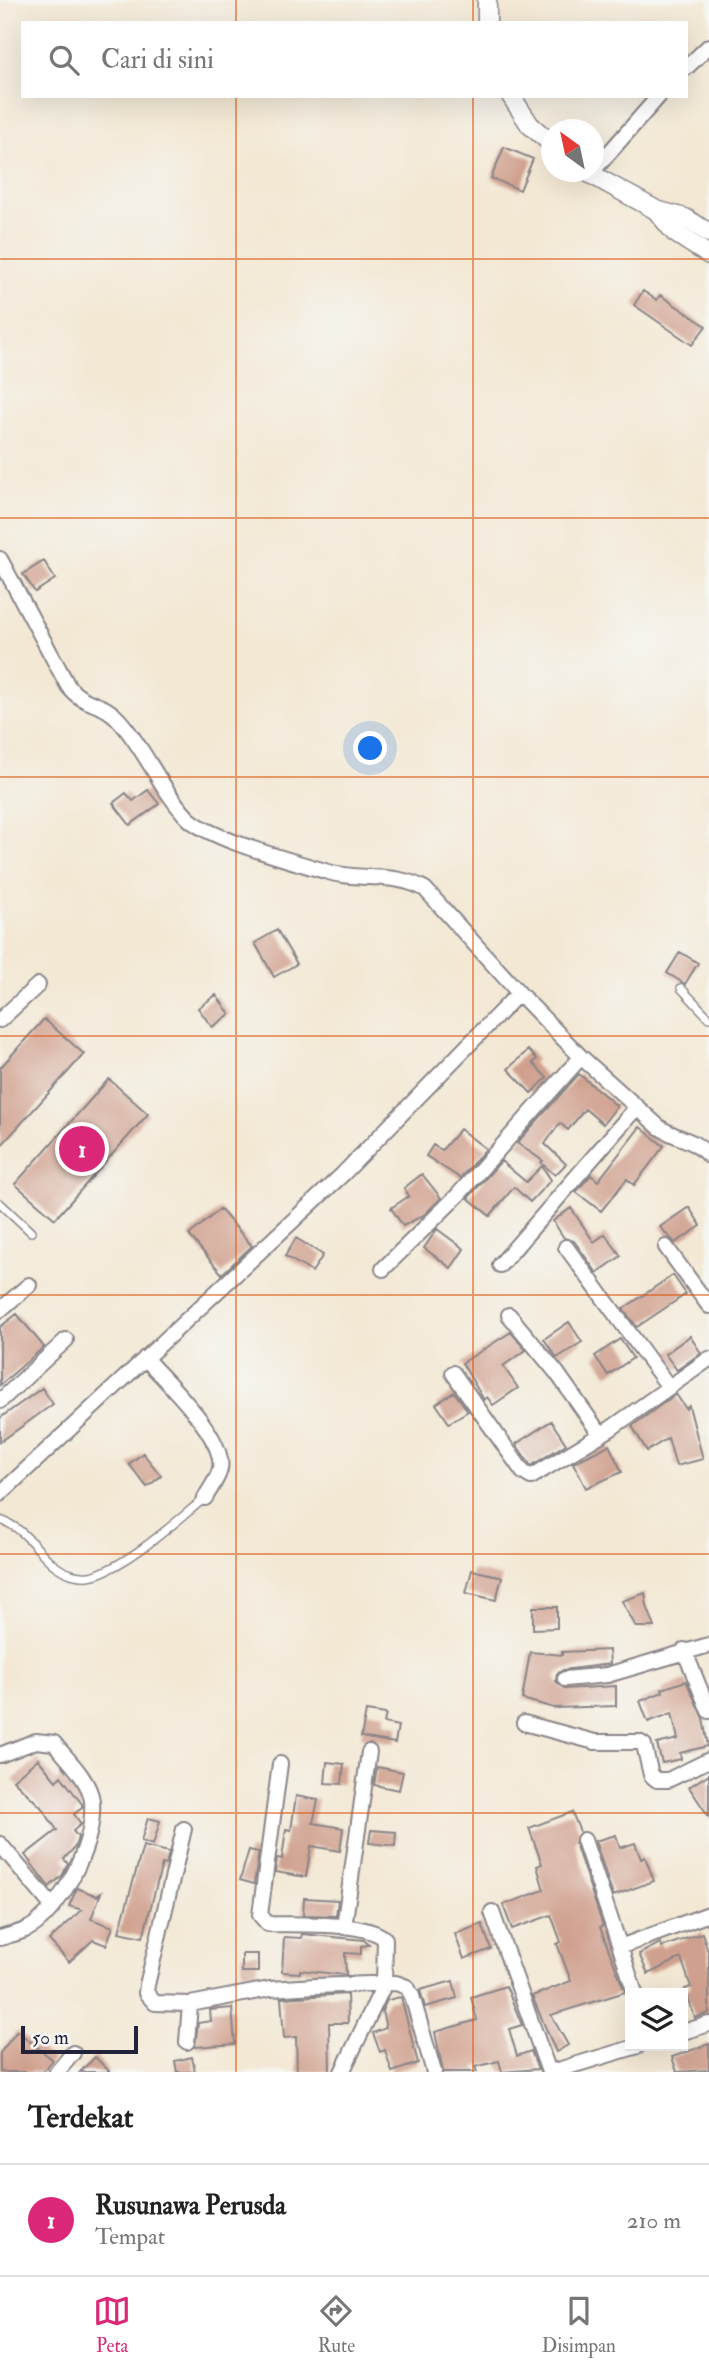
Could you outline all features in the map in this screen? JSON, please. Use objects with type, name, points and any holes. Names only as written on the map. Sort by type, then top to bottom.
[{"type":"street","points":[[487,0],[487,21]]},
{"type":"street","points":[[688,66],[709,46]]},
{"type":"street","points":[[512,98],[530,125],[541,135]]},
{"type":"street","points":[[604,157],[657,98]]},
{"type":"street","points":[[604,180],[656,210],[685,218],[709,233]]},
{"type":"street","points":[[656,210],[676,233],[709,255]]},
{"type":"street","points":[[0,558],[68,686],[78,699],[104,706],[119,720],[189,819],[233,842],[337,875],[413,882],[425,889],[581,1057],[636,1108],[673,1136],[695,1141],[709,1156]]},
{"type":"street","points":[[0,1020],[38,985]]},
{"type":"street","points":[[0,1494],[343,1174],[519,993]]},
{"type":"street","points":[[383,1269],[458,1195],[581,1057]]},
{"type":"street","points":[[500,1265],[636,1108]]},
{"type":"street","points":[[566,1247],[669,1387]]},
{"type":"street","points":[[666,1247],[709,1306]]},
{"type":"street","points":[[0,1310],[29,1284]]},
{"type":"street","points":[[509,1315],[557,1373],[600,1434]]},
{"type":"street","points":[[0,1401],[65,1340]]},
{"type":"street","points":[[145,1358],[201,1423],[217,1447],[220,1469],[205,1499]]},
{"type":"street","points":[[453,1373],[527,1476],[531,1477],[600,1434],[709,1359]]},
{"type":"street","points":[[565,1679],[616,1673],[684,1650],[709,1645]]},
{"type":"street","points":[[684,1650],[709,1711]]},
{"type":"street","points":[[524,1723],[594,1742],[639,1742],[644,1745],[651,1775],[657,1780],[668,1780],[709,1760]]},
{"type":"street","points":[[0,1755],[36,1741],[54,1743],[82,1779],[92,1799],[84,1846],[68,1884],[39,1922],[0,1938]]},
{"type":"street","points":[[344,1927],[369,1752]]},
{"type":"street","points":[[280,1764],[260,1915],[268,1924],[344,1927],[377,1932],[385,1939],[384,1985],[342,2072]]},
{"type":"street","points":[[184,1829],[146,1993],[155,2003],[190,2004],[270,1989],[396,1983],[407,1987],[412,1996],[434,2072]]},
{"type":"street","points":[[584,1840],[633,1988]]},
{"type":"street","points":[[0,1844],[52,1906]]},
{"type":"street","points":[[492,1912],[550,2072],[625,2050]]},
{"type":"street","points":[[620,1947],[709,1914]]},
{"type":"street","points":[[187,2042],[190,2004]]},
{"type":"street","points":[[688,2030],[709,2024]]},
{"type":"street","points":[[57,2072],[73,2053]]},
{"type":"lane","points":[[681,988],[709,1018]]},
{"type":"lane","points":[[0,1203],[32,1232]]},
{"type":"lane","points":[[0,1520],[18,1528],[63,1571],[84,1577],[95,1575],[126,1558],[205,1499]]},
{"type":"building","points":[[504,147],[533,159],[520,190],[491,178]]},
{"type":"building","points":[[643,291],[657,300],[660,295],[706,326],[692,345],[634,305]]},
{"type":"building","points":[[44,561],[55,579],[35,592],[23,574]]},
{"type":"building","points":[[148,790],[159,804],[130,825],[113,803],[126,793],[133,801]]},
{"type":"building","points":[[277,930],[297,964],[274,977],[255,943]]},
{"type":"building","points":[[680,952],[698,963],[685,984],[667,973]]},
{"type":"building","points":[[216,995],[230,1014],[212,1027],[198,1008]]},
{"type":"building","points":[[44,1019],[84,1054],[0,1147],[0,1068]]},
{"type":"building","points":[[528,1050],[537,1059],[533,1063],[547,1078],[531,1093],[508,1069]]},
{"type":"building","points":[[579,1074],[617,1106],[603,1124],[585,1109],[568,1130],[560,1123],[545,1144],[566,1164],[555,1175],[541,1163],[543,1161],[517,1143]]},
{"type":"building","points":[[109,1079],[148,1114],[55,1219],[15,1184]]},
{"type":"building","points":[[640,1127],[664,1146],[634,1185],[627,1179],[601,1211],[576,1192],[591,1175],[598,1181]]},
{"type":"building","points":[[460,1129],[486,1149],[460,1178],[426,1156],[433,1145],[442,1150]]},
{"type":"building","points":[[501,1161],[526,1182],[542,1166],[551,1180],[530,1202],[514,1187],[490,1216],[468,1198]]},
{"type":"building","points":[[422,1174],[441,1198],[424,1215],[403,1226],[391,1208],[409,1196],[404,1188]]},
{"type":"building","points":[[689,1207],[701,1226],[675,1243],[660,1227]]},
{"type":"building","points":[[571,1208],[594,1242],[605,1234],[621,1256],[597,1273],[574,1241],[564,1238],[553,1221]]},
{"type":"building","points":[[220,1209],[252,1246],[222,1274],[189,1235]]},
{"type":"building","points":[[437,1229],[464,1249],[451,1268],[424,1248]]},
{"type":"building","points":[[296,1238],[323,1255],[312,1272],[285,1256]]},
{"type":"building","points":[[673,1275],[686,1294],[637,1327],[623,1309]]},
{"type":"building","points":[[17,1314],[44,1347],[0,1385],[0,1327]]},
{"type":"building","points":[[569,1322],[582,1342],[557,1358],[544,1339]]},
{"type":"building","points":[[511,1332],[526,1350],[503,1366],[518,1388],[493,1405],[487,1397],[484,1400],[462,1363]]},
{"type":"building","points":[[690,1336],[701,1353],[677,1370],[665,1354]]},
{"type":"building","points":[[620,1339],[633,1358],[608,1375],[595,1356]]},
{"type":"building","points":[[42,1388],[53,1404],[0,1442],[0,1418]]},
{"type":"building","points":[[454,1392],[468,1411],[449,1423],[436,1404]]},
{"type":"building","points":[[676,1394],[686,1409],[689,1406],[703,1459],[676,1466],[668,1438],[647,1451],[632,1426]]},
{"type":"building","points":[[551,1421],[566,1444],[531,1466],[516,1444]]},
{"type":"building","points":[[609,1445],[622,1472],[586,1488],[573,1463]]},
{"type":"building","points":[[143,1453],[161,1476],[147,1487],[129,1464]]},
{"type":"building","points":[[472,1570],[502,1577],[496,1600],[466,1593]]},
{"type":"building","points":[[645,1593],[655,1627],[636,1627],[622,1601]]},
{"type":"building","points":[[533,1607],[557,1607],[557,1628],[533,1629]]},
{"type":"building","points":[[609,1650],[610,1664],[563,1670],[557,1674],[556,1681],[565,1689],[616,1686],[616,1706],[554,1708],[522,1699],[530,1652],[562,1655],[562,1652]]},
{"type":"building","points":[[686,1681],[703,1718],[708,1746],[680,1753],[681,1759],[662,1763],[657,1744],[678,1739],[672,1713],[648,1722],[640,1701],[663,1692],[662,1689]]},
{"type":"building","points":[[366,1711],[386,1714],[384,1723],[398,1726],[395,1743],[361,1737]]},
{"type":"building","points":[[38,1759],[56,1781],[61,1776],[82,1804],[82,1808],[74,1814],[81,1824],[73,1831],[78,1837],[75,1847],[64,1859],[68,1864],[62,1876],[49,1887],[25,1855],[57,1830],[41,1807],[13,1780]]},
{"type":"building","points":[[327,1762],[344,1764],[342,1784],[325,1783]]},
{"type":"building","points":[[377,1767],[403,1772],[399,1790],[374,1785]]},
{"type":"building","points":[[709,1774],[709,1817],[689,1787]]},
{"type":"building","points":[[296,1796],[318,1800],[313,1823],[343,1828],[340,1851],[311,1846],[306,1877],[275,1872],[277,1858],[282,1859],[286,1829],[291,1830]]},
{"type":"building","points":[[572,1812],[580,1832],[575,1843],[603,1926],[600,1927],[625,1992],[551,2015],[568,2045],[556,2052],[532,1996],[571,1981],[557,1944],[561,1942],[551,1915],[512,1929],[503,1905],[544,1890],[537,1866],[542,1864],[529,1828]]},
{"type":"building","points":[[148,1818],[160,1821],[153,1845],[141,1841]]},
{"type":"building","points":[[371,1830],[396,1832],[395,1846],[369,1843]]},
{"type":"building","points":[[616,1835],[620,1848],[635,1843],[641,1859],[645,1857],[654,1881],[613,1896],[595,1841]]},
{"type":"building","points":[[143,1846],[169,1852],[166,1865],[162,1864],[143,1937],[119,1932]]},
{"type":"building","points":[[249,1850],[259,1852],[254,1884],[240,1880]]},
{"type":"building","points":[[77,1888],[97,1896],[101,1893],[91,1919],[113,1927],[106,1945],[93,1940],[69,1962],[49,1940],[82,1910],[69,1906]]},
{"type":"building","points":[[304,1898],[338,1900],[336,1916],[303,1915]]},
{"type":"building","points":[[482,1924],[491,1949],[464,1959],[455,1934]]},
{"type":"building","points":[[702,1933],[709,1954],[709,2013],[695,2018],[688,1998],[688,1988],[691,1987],[681,1958],[648,1974],[639,1954],[660,1943],[662,1947]]},
{"type":"building","points":[[302,1934],[364,1940],[369,1945],[361,1946],[361,1954],[345,1953],[346,1975],[300,1970],[300,1973],[282,1972],[284,1937],[301,1938]]},
{"type":"building","points":[[242,1954],[258,1954],[258,1972],[242,1972]]},
{"type":"building","points":[[453,1981],[457,1998],[425,2007],[420,1990]]},
{"type":"building","points":[[506,1986],[522,2025],[509,2029],[517,2056],[531,2051],[538,2069],[502,2072],[499,2061],[475,2067],[477,2072],[443,2072],[435,2032],[477,2020],[471,1997]]},
{"type":"building","points":[[347,1994],[348,2023],[329,2023],[330,2072],[297,2072],[296,2037],[284,2038],[281,1998]]},
{"type":"building","points":[[401,1997],[418,2063],[392,2072],[385,2050],[380,2052],[373,2033],[386,2028],[382,2011],[387,2000]]},
{"type":"building","points":[[232,2008],[235,2044],[195,2047],[198,2023],[211,2021],[210,2010]]},
{"type":"building","points":[[17,2031],[53,2060],[43,2072],[0,2072],[0,2053]]},
{"type":"building","points":[[709,2044],[709,2070],[677,2072],[672,2057]]},
{"type":"building","points":[[95,2057],[110,2072],[80,2072]]},
{"type":"building","points":[[192,2057],[195,2072],[177,2072],[175,2061]]},
{"type":"place","name":"Rusunawa Perusda","points":[[82,1149]]}]
